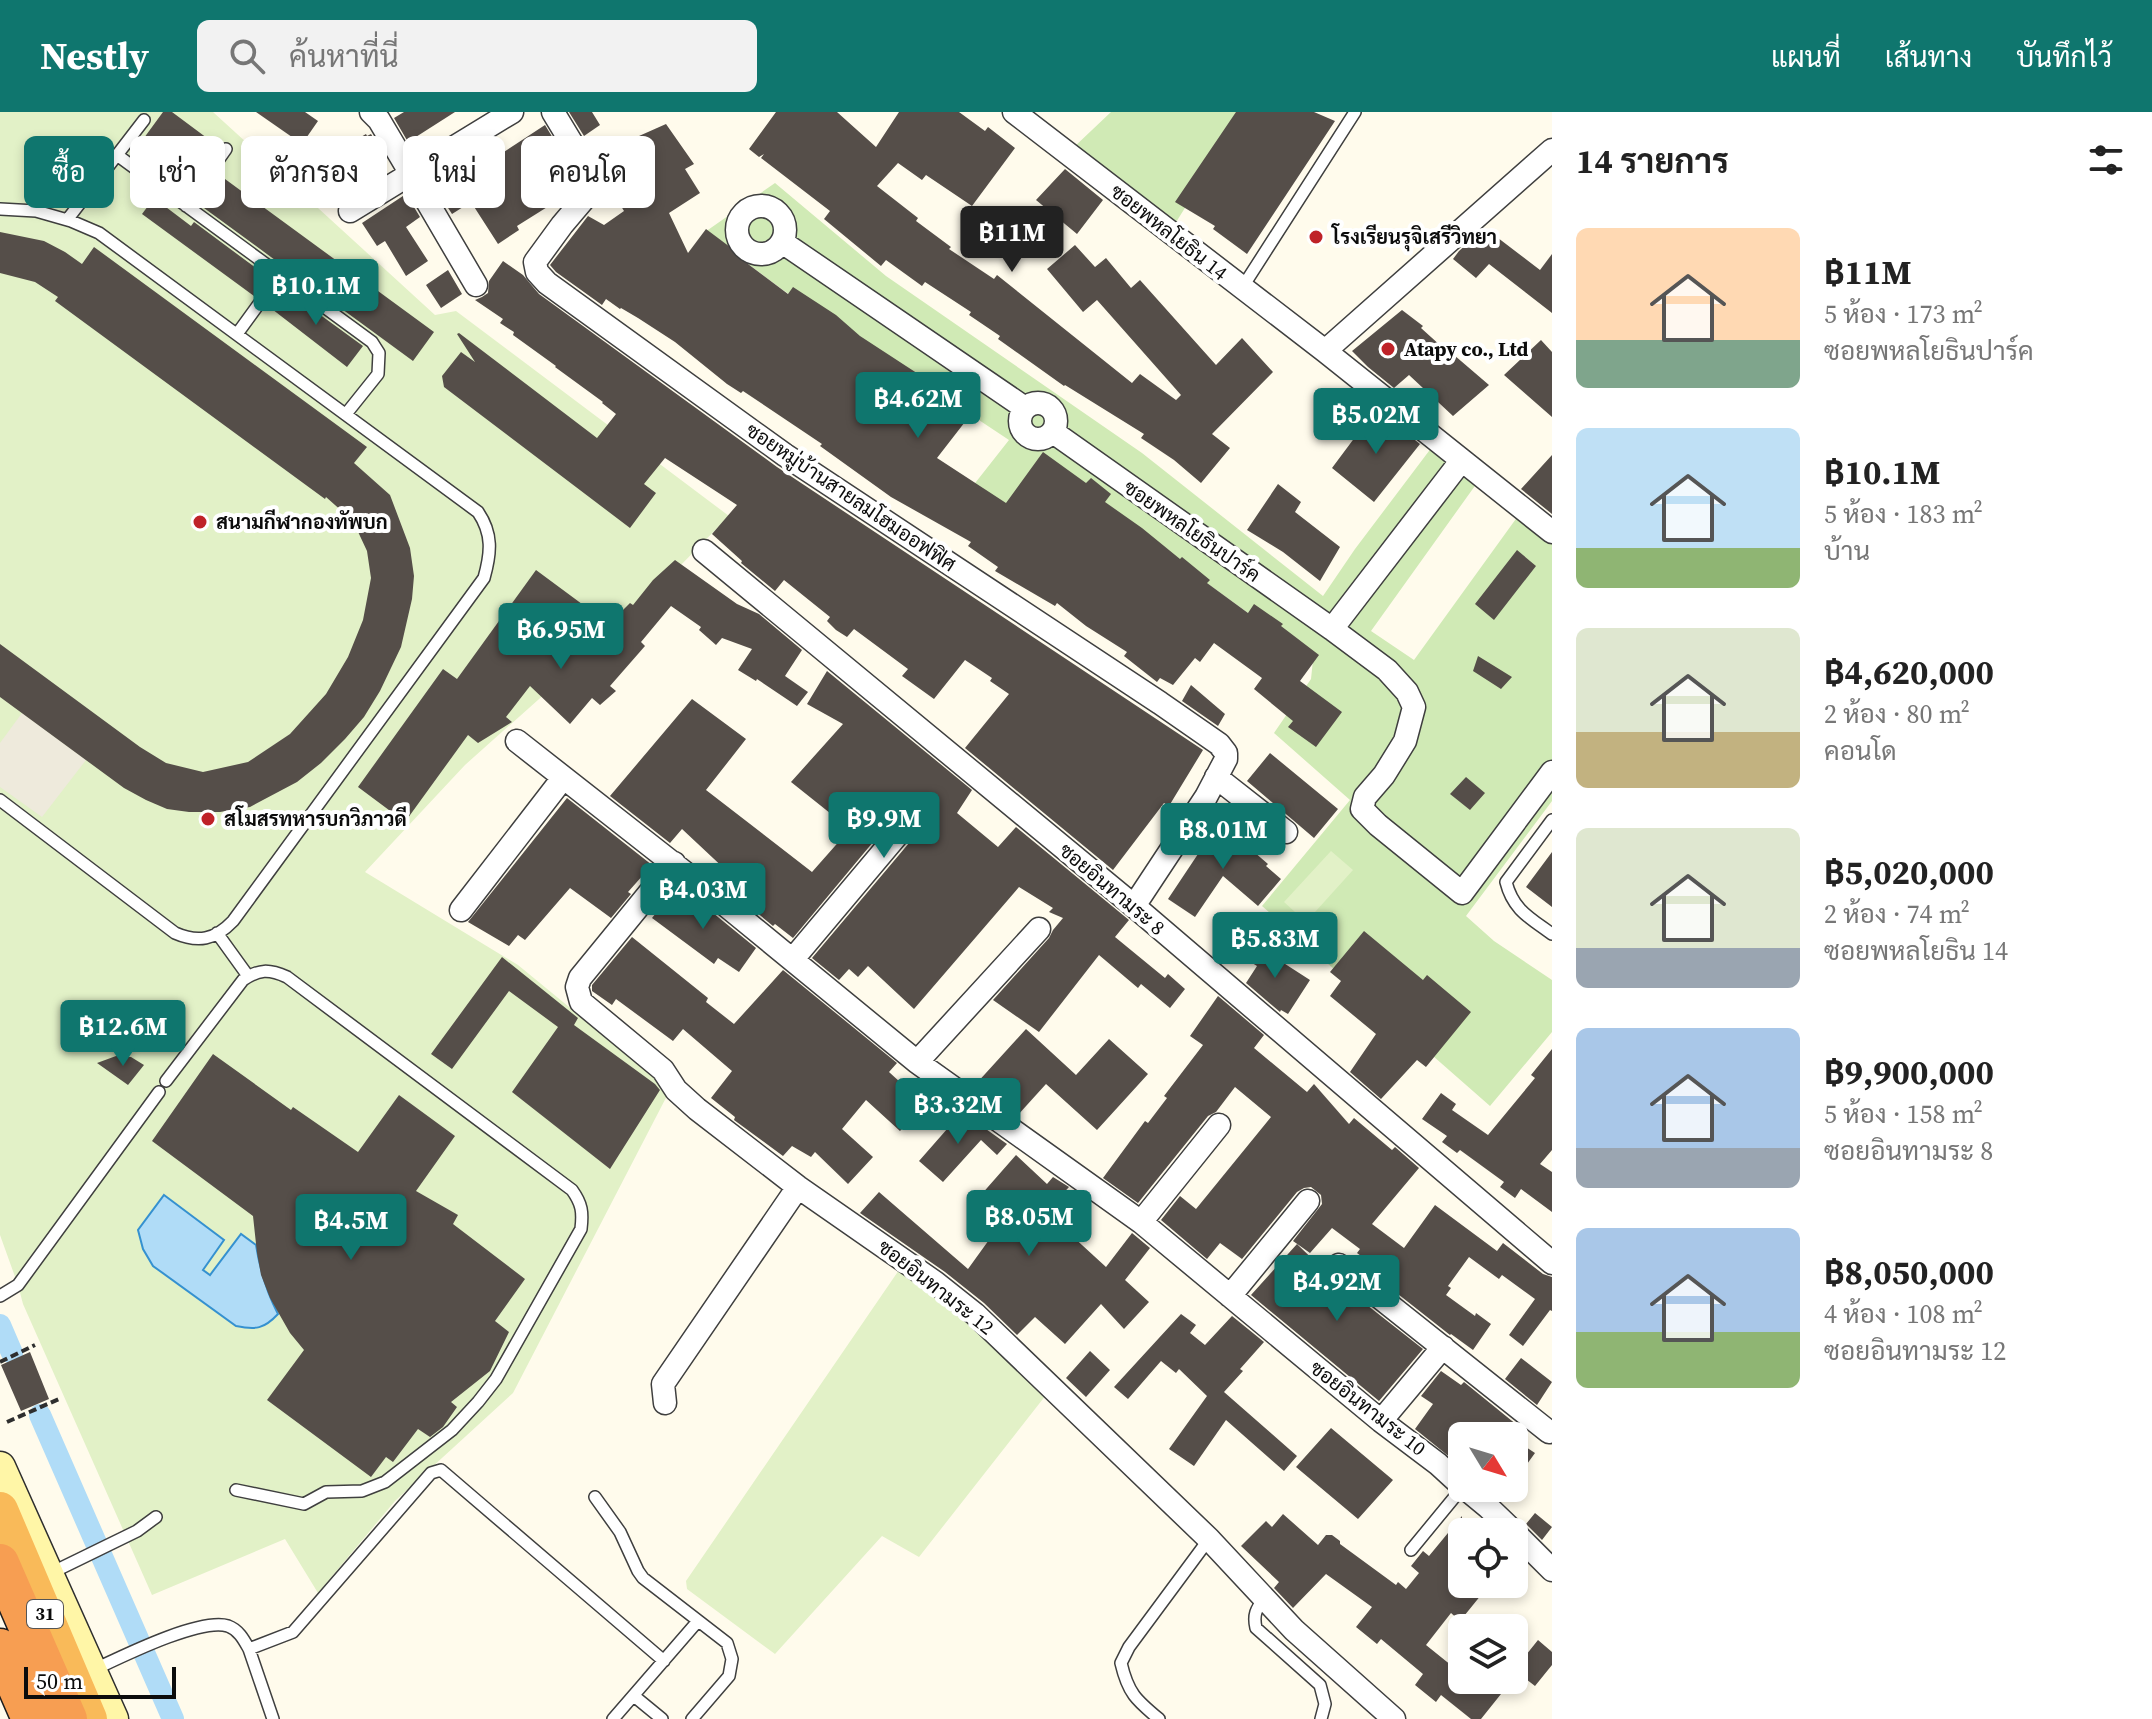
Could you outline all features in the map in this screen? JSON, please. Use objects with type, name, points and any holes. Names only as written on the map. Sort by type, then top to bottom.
[{"type":"highway","name":"31","points":[[0,1510],[89,1719]]},
{"type":"highway","name":"31","points":[[0,1563],[68,1719]]},
{"type":"highway","points":[[0,1648],[31,1719]]},
{"type":"main road","name":"31","points":[[0,1467],[113,1719]]},
{"type":"street","points":[[371,112],[403,160]]},
{"type":"street","points":[[473,136],[512,112]]},
{"type":"street","name":"ซอยหมู่บ้านสายลมโฮมออฟฟิศ","points":[[553,112],[595,186],[535,262],[537,272],[547,283],[785,455],[999,595],[1219,744],[1226,753],[1226,759],[1190,821],[1134,906]]},
{"type":"street","name":"ซอยพหลโยธิน 14","points":[[1014,112],[1325,351],[1552,532]]},
{"type":"street","points":[[1325,351],[1552,150]]},
{"type":"street","points":[[350,211],[403,179]]},
{"type":"street","points":[[431,208],[476,285]]},
{"type":"street","name":"ซอยพหลโยธินปาร์ค","points":[[782,242],[1025,408],[1019,419],[1025,435],[1037,440],[1053,432],[1387,670],[1407,692],[1414,707],[1405,741],[1384,775],[1365,797],[1362,809],[1462,893],[1552,772]]},
{"type":"street","points":[[1332,629],[1461,461]]},
{"type":"street","name":"ซอยอินทามระ 8","points":[[704,551],[1134,906],[1552,1263]]},
{"type":"street","name":"ซอยอินทามระ 10","points":[[517,741],[674,863],[917,1062],[1141,1222],[1448,1473]]},
{"type":"street","points":[[1216,777],[1286,832]]},
{"type":"street","points":[[461,910],[563,778]]},
{"type":"street","points":[[793,959],[920,808]]},
{"type":"street","name":"ซอยอินทามระ 12","points":[[674,863],[580,978],[577,987],[581,1002],[663,1070],[685,1100],[798,1187],[936,1283],[975,1314],[1209,1539],[1294,1630],[1394,1719]]},
{"type":"street","points":[[917,1062],[1039,929]]},
{"type":"street","points":[[1141,1222],[1219,1125]]},
{"type":"street","points":[[665,1403],[663,1384],[798,1187]]},
{"type":"street","points":[[1230,1296],[1308,1201]]},
{"type":"street","points":[[1339,1265],[1549,1432]]},
{"type":"street","points":[[1381,1421],[1443,1347]]},
{"type":"street","name":"ซอยอินทามระ 10","points":[[1482,1502],[1499,1518]]},
{"type":"street","name":"ซอยอินทามระ 10","points":[[1528,1546],[1552,1570]]},
{"type":"lane","points":[[1242,288],[1355,112]]},
{"type":"lane","points":[[67,220],[144,120]]},
{"type":"lane","points":[[117,155],[130,165]]},
{"type":"lane","points":[[189,208],[372,342],[379,353],[378,374],[346,414]]},
{"type":"lane","points":[[0,209],[36,211],[99,233],[478,512],[490,539],[490,556],[484,578],[226,929],[210,937],[191,940],[175,933],[0,800]]},
{"type":"lane","points":[[237,334],[280,275]]},
{"type":"lane","points":[[1552,820],[1506,882],[1517,908],[1552,934]]},
{"type":"lane","points":[[217,933],[248,976]]},
{"type":"lane","points":[[0,1296],[18,1285],[243,980],[262,970],[287,977],[572,1190],[581,1202],[581,1229],[496,1379],[452,1430],[385,1482],[362,1491],[326,1492],[304,1504],[236,1490]]},
{"type":"lane","points":[[249,1649],[293,1632],[431,1473],[441,1470],[664,1661]]},
{"type":"lane","points":[[595,1497],[620,1532],[643,1578],[727,1643],[732,1659],[729,1676],[692,1719]]},
{"type":"lane","points":[[1411,1550],[1451,1502]]},
{"type":"lane","points":[[48,1575],[137,1531],[156,1517]]},
{"type":"lane","points":[[1159,1719],[1134,1698],[1124,1678],[1121,1663],[1129,1647],[1209,1539]]},
{"type":"lane","points":[[1264,1599],[1256,1610],[1256,1628],[1320,1685],[1325,1704],[1321,1719]]},
{"type":"lane","points":[[613,1719],[698,1621]]},
{"type":"lane","points":[[91,1671],[161,1639],[198,1629],[223,1625],[231,1627],[249,1649],[273,1719]]},
{"type":"lane","points":[[634,1696],[662,1719]]},
{"type":"path","points":[[0,1362],[35,1345]]},
{"type":"path","points":[[7,1422],[59,1399]]},
{"type":"green space","name":"สโมสรทหารบกวิภาวดี","points":[[0,112],[213,112],[241,138],[241,208],[318,208],[435,315],[456,311],[729,516],[622,625],[465,765],[365,872],[518,965],[670,1090],[513,1393],[395,1501],[318,1593],[285,1539],[152,1595],[23,1304],[0,1235]]},
{"type":"green space","points":[[1111,112],[1245,112],[1173,227],[1073,148]]},
{"type":"green space","points":[[775,183],[886,276],[1142,453],[1323,596],[1432,447],[1477,483],[1371,631],[1414,660],[1518,516],[1552,542],[1552,801],[1466,916],[1494,941],[1552,980],[1552,1032],[1490,1106],[1262,906],[1350,800],[1274,733],[1311,679],[1313,660],[1045,466],[1008,510],[972,487],[1009,440],[783,290],[705,232]]},
{"type":"green space","points":[[1331,851],[1353,870],[1306,922],[1284,902]]},
{"type":"green space","points":[[899,1270],[985,1337],[1046,1395],[919,1557],[882,1536],[775,1654],[687,1589],[686,1581]]},
{"type":"shaded area","points":[[22,713],[86,760],[42,817],[0,787],[0,743]]},
{"type":"water","points":[[164,1195],[224,1240],[203,1270],[210,1275],[241,1234],[256,1245],[264,1280],[278,1314],[273,1319],[259,1327],[236,1326],[153,1266],[143,1249],[138,1230]]},
{"type":"building","points":[[163,112],[172,112],[204,136],[145,136]]},
{"type":"building","points":[[256,112],[305,112],[318,121],[308,136],[290,136]]},
{"type":"building","points":[[404,112],[455,112],[417,136],[404,136],[394,118]]},
{"type":"building","points":[[569,112],[592,112],[600,125],[584,136]]},
{"type":"building","points":[[776,112],[837,112],[876,147],[899,112],[959,112],[985,131],[988,127],[1015,148],[972,206],[926,175],[922,180],[898,163],[877,186],[918,218],[916,221],[951,247],[949,249],[994,279],[997,275],[1132,383],[1140,374],[1176,400],[1181,395],[1097,300],[1083,312],[1047,269],[1075,245],[1095,267],[1106,258],[1131,288],[1140,280],[1216,365],[1242,338],[1273,372],[1212,434],[1230,448],[1201,483],[1141,438],[1144,434],[1064,386],[998,339],[1000,336],[969,315],[971,312],[925,282],[922,286],[886,260],[881,266],[824,219],[830,211],[761,158],[764,154],[759,157],[749,149]]},
{"type":"building","points":[[1236,112],[1314,112],[1335,121],[1247,254],[1213,229],[1215,226],[1175,202]]},
{"type":"building","points":[[666,124],[694,164],[685,169],[700,193],[669,213],[688,253],[706,229],[788,294],[793,287],[929,381],[927,385],[968,418],[937,458],[1006,503],[1043,452],[1086,483],[1091,478],[1111,494],[1105,502],[1180,559],[1182,557],[1210,580],[1207,583],[1248,613],[1254,604],[1319,655],[1300,681],[1342,712],[1316,747],[1288,727],[1293,721],[1254,689],[1262,678],[1214,643],[1200,662],[1195,658],[1173,685],[1160,678],[1157,682],[1124,656],[1127,652],[1057,603],[1055,606],[995,571],[998,567],[968,546],[971,542],[891,497],[820,446],[822,444],[743,391],[741,393],[727,384],[675,342],[606,299],[602,305],[556,272],[550,265],[588,216],[604,225],[624,211],[622,208],[655,208],[655,136],[639,136]]},
{"type":"building","points":[[545,125],[552,136],[528,136]]},
{"type":"building","points":[[521,141],[521,208],[546,208],[517,226],[519,230],[498,244],[475,208],[505,208],[505,151]]},
{"type":"building","points":[[1065,169],[1103,200],[1077,234],[1036,200]]},
{"type":"building","points":[[225,179],[241,191],[241,208],[265,208],[434,332],[413,361],[204,208],[225,208]]},
{"type":"building","points":[[403,196],[403,208],[415,208],[420,217],[406,227],[428,261],[406,276],[385,241],[377,246],[362,223]]},
{"type":"building","points":[[146,208],[167,208],[191,226],[194,222],[268,277],[254,296],[142,214]]},
{"type":"building","points":[[448,208],[462,208],[452,214]]},
{"type":"building","points":[[1485,228],[1540,270],[1552,254],[1552,313],[1489,264],[1476,278],[1453,259]]},
{"type":"building","points":[[0,232],[44,241],[82,264],[94,247],[367,447],[354,463],[390,495],[410,548],[414,576],[401,647],[380,691],[345,739],[297,782],[250,807],[220,812],[167,809],[124,788],[0,697],[0,644],[166,763],[203,772],[248,762],[290,734],[326,694],[348,657],[363,620],[371,578],[367,551],[353,521],[326,497],[55,301],[58,297],[35,282],[0,273]]},
{"type":"building","points":[[503,261],[523,275],[539,294],[777,467],[1203,750],[1169,806],[1164,803],[1113,870],[965,748],[1009,694],[990,681],[992,678],[965,660],[934,699],[902,676],[908,669],[854,629],[847,637],[827,621],[830,617],[784,580],[775,591],[741,563],[712,534],[737,505],[665,458],[644,484],[656,493],[630,528],[444,387],[442,376],[461,352],[475,362],[459,333],[597,438],[616,414],[513,335],[514,332],[500,323],[503,319],[475,300],[488,293],[489,281]]},
{"type":"building","points":[[448,270],[462,294],[441,308],[426,285]]},
{"type":"building","points":[[282,287],[363,346],[347,367],[268,306]]},
{"type":"building","points":[[1402,310],[1489,385],[1453,416],[1409,375],[1394,388],[1352,351]]},
{"type":"building","points":[[1541,340],[1552,352],[1552,417],[1504,375]]},
{"type":"building","points":[[1376,409],[1420,444],[1374,502],[1332,468]]},
{"type":"building","points":[[1552,455],[1552,514],[1521,489]]},
{"type":"building","points":[[1278,484],[1301,502],[1295,512],[1340,547],[1320,581],[1283,552],[1247,530]]},
{"type":"building","points":[[1517,550],[1536,566],[1494,620],[1475,604]]},
{"type":"building","points":[[675,560],[737,604],[759,614],[802,650],[785,676],[808,692],[797,706],[738,670],[752,649],[722,638],[716,645],[699,630],[701,627],[671,606],[641,642],[645,646],[610,686],[616,691],[600,705],[592,698],[570,724],[530,686],[506,717],[512,722],[478,743],[468,735],[405,822],[358,787],[443,669],[457,679],[536,570],[609,624],[630,603],[633,605],[653,580]]},
{"type":"building","points":[[1478,656],[1512,677],[1501,689],[1473,671]]},
{"type":"building","points":[[827,671],[972,790],[957,813],[998,847],[1016,827],[1129,920],[1115,937],[1165,978],[1168,974],[1185,989],[1170,1008],[1141,984],[1138,988],[1099,955],[1039,1032],[993,1000],[1063,918],[1049,912],[1053,908],[1019,887],[914,1009],[868,966],[858,977],[849,969],[839,980],[812,958],[931,817],[933,804],[923,794],[909,799],[793,938],[775,924],[773,926],[721,883],[729,873],[682,829],[670,843],[610,796],[692,699],[746,739],[706,790],[812,872],[850,829],[791,782],[843,724],[807,704]]},
{"type":"building","points":[[1191,685],[1225,714],[1218,726],[1182,701]]},
{"type":"building","points":[[1270,753],[1338,809],[1314,838],[1247,781]]},
{"type":"building","points":[[1466,777],[1485,793],[1470,810],[1450,794]]},
{"type":"building","points":[[567,798],[652,865],[628,892],[631,894],[611,918],[570,888],[525,940],[518,935],[509,946],[468,922]]},
{"type":"building","points":[[1218,821],[1281,879],[1258,906],[1223,876],[1195,917],[1168,899],[1200,851],[1196,847]]},
{"type":"building","points":[[1552,852],[1552,907],[1526,887]]},
{"type":"building","points":[[677,887],[756,948],[739,972],[718,958],[714,964],[652,918]]},
{"type":"building","points":[[1364,931],[1423,980],[1427,975],[1471,1012],[1426,1067],[1417,1060],[1381,1099],[1350,1072],[1376,1034],[1330,996],[1341,981],[1330,972]]},
{"type":"building","points":[[632,937],[708,998],[706,1002],[734,1024],[783,970],[897,1063],[889,1072],[924,1104],[900,1131],[866,1100],[842,1129],[873,1157],[848,1184],[815,1152],[811,1157],[792,1146],[783,1156],[734,1120],[735,1117],[711,1098],[732,1071],[683,1029],[673,1041],[616,999],[612,1005],[592,991],[592,985]]},
{"type":"building","points":[[1254,944],[1310,980],[1288,1014],[1280,1012],[1246,983],[1257,966],[1244,958]]},
{"type":"building","points":[[502,957],[578,1018],[574,1025],[660,1090],[610,1169],[512,1092],[558,1027],[509,991],[452,1069],[431,1054]]},
{"type":"building","points":[[1218,996],[1264,1035],[1254,1048],[1307,1092],[1314,1084],[1349,1124],[1354,1118],[1419,1168],[1372,1224],[1404,1248],[1435,1205],[1497,1251],[1503,1243],[1543,1274],[1552,1277],[1552,1311],[1523,1346],[1509,1335],[1535,1299],[1502,1275],[1499,1279],[1469,1257],[1448,1286],[1451,1288],[1446,1295],[1491,1324],[1473,1350],[1356,1261],[1361,1256],[1357,1253],[1360,1249],[1332,1228],[1310,1253],[1293,1241],[1322,1204],[1321,1195],[1311,1187],[1297,1192],[1242,1259],[1220,1243],[1207,1259],[1161,1220],[1180,1196],[1196,1209],[1271,1117],[1235,1087],[1138,1203],[1103,1178],[1145,1121],[1148,1123],[1167,1098],[1164,1096],[1203,1045],[1190,1036]]},
{"type":"building","points":[[1026,1029],[1076,1075],[1109,1039],[1148,1074],[1097,1130],[1046,1084],[1017,1116],[975,1085]]},
{"type":"building","points":[[1552,1049],[1552,1150],[1540,1164],[1552,1172],[1552,1212],[1521,1189],[1515,1198],[1500,1187],[1504,1182],[1460,1150],[1457,1153],[1442,1142],[1447,1136],[1422,1119],[1441,1093],[1456,1104],[1452,1110],[1488,1135],[1535,1078],[1531,1075]]},
{"type":"building","points":[[213,1054],[291,1110],[293,1107],[358,1152],[399,1095],[455,1136],[416,1191],[458,1215],[453,1224],[525,1279],[495,1321],[509,1332],[490,1371],[451,1402],[457,1407],[443,1427],[430,1437],[418,1429],[393,1462],[386,1457],[371,1477],[267,1400],[304,1350],[290,1333],[261,1275],[253,1216],[152,1141]]},
{"type":"building","points":[[116,1056],[131,1057],[144,1065],[128,1085],[97,1063]]},
{"type":"building","points":[[962,1112],[1007,1144],[997,1155],[981,1140],[943,1182],[919,1161]]},
{"type":"building","points":[[1016,1155],[1047,1184],[1053,1177],[1069,1187],[1046,1212],[1106,1267],[1132,1233],[1150,1248],[1125,1280],[1149,1302],[1124,1329],[1101,1304],[1065,1344],[1035,1317],[1017,1335],[945,1272],[860,1213],[879,1192],[968,1269],[999,1226],[973,1204]]},
{"type":"building","points":[[1297,1244],[1330,1276],[1423,1349],[1379,1401],[1251,1295]]},
{"type":"building","points":[[1181,1314],[1196,1325],[1190,1333],[1205,1345],[1232,1316],[1264,1342],[1224,1392],[1297,1456],[1284,1471],[1226,1420],[1194,1466],[1169,1449],[1207,1396],[1179,1369],[1176,1373],[1161,1361],[1128,1399],[1114,1387]]},
{"type":"building","points":[[1090,1351],[1110,1370],[1086,1397],[1066,1378]]},
{"type":"building","points":[[30,1352],[49,1399],[21,1411],[1,1365]]},
{"type":"building","points":[[1521,1358],[1552,1382],[1537,1405],[1505,1379]]},
{"type":"building","points":[[1441,1371],[1461,1385],[1464,1382],[1513,1422],[1448,1422],[1448,1456],[1415,1429],[1433,1404],[1421,1396]]},
{"type":"building","points":[[1331,1428],[1393,1480],[1358,1519],[1296,1467]]},
{"type":"building","points":[[1528,1448],[1535,1453],[1528,1463]]},
{"type":"building","points":[[1535,1513],[1552,1527],[1542,1540],[1528,1526]]},
{"type":"building","points":[[1283,1514],[1318,1545],[1326,1535],[1332,1535],[1396,1585],[1398,1582],[1406,1589],[1419,1573],[1411,1566],[1423,1551],[1429,1556],[1448,1533],[1448,1598],[1479,1598],[1466,1614],[1448,1614],[1426,1645],[1448,1663],[1448,1694],[1501,1694],[1481,1719],[1471,1719],[1441,1695],[1436,1702],[1415,1685],[1423,1674],[1381,1639],[1377,1644],[1356,1627],[1372,1607],[1326,1574],[1293,1608],[1274,1588],[1279,1582],[1241,1546],[1266,1521],[1272,1527]]},
{"type":"building","points":[[1538,1640],[1552,1652],[1552,1665],[1535,1686],[1528,1681],[1528,1652]]},
{"type":"waterway","points":[[0,1325],[12,1353]]},
{"type":"waterway","points":[[40,1415],[173,1719]]},
{"type":"place","name":"โรงเรียนรุจิเสรีวิทยา","points":[[1316,237]]},
{"type":"place","name":"Atapy co., Ltd","points":[[1388,349]]},
{"type":"place","name":"สนามกีฬากองทัพบก","points":[[200,522]]},
{"type":"place","name":"สโมสรทหารบกวิภาวดี","points":[[208,819]]}]
